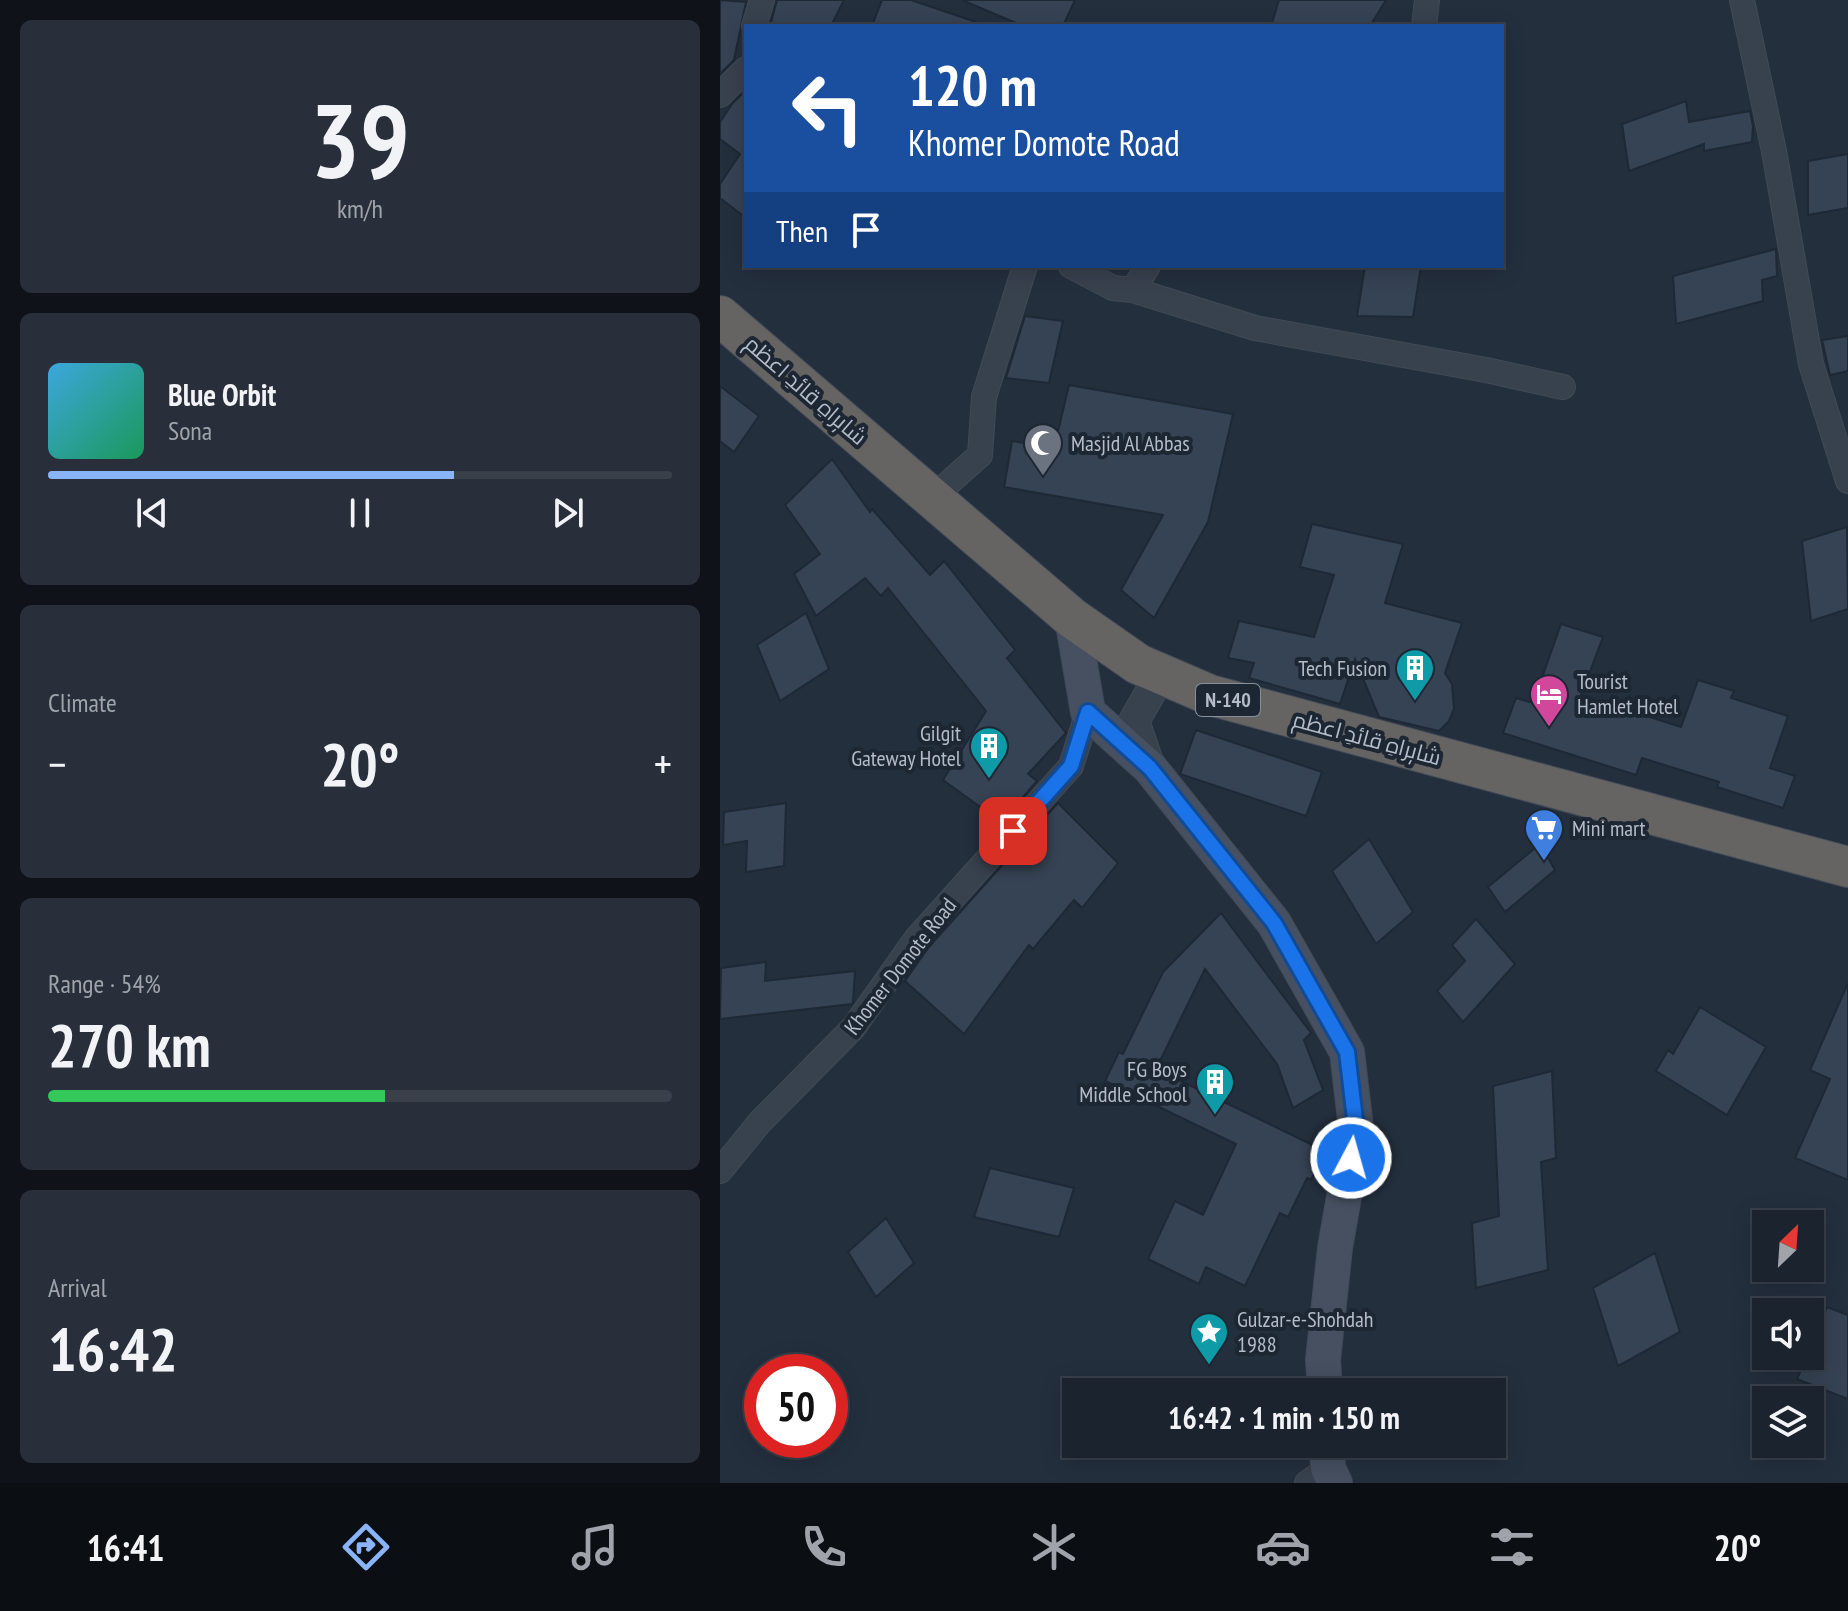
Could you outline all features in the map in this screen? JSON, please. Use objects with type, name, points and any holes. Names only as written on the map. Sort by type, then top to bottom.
[{"type":"highway","name":"شاہراہِ قائدِ اعظم","points":[[720,316],[1072,618],[1138,664],[1210,695],[1848,867]]},
{"type":"main road","points":[[1072,618],[1088,712],[1150,768],[1274,923],[1347,1052],[1356,1128],[1335,1248],[1323,1360],[1324,1378]]},
{"type":"street","points":[[755,24],[762,0]]},
{"type":"street","points":[[1424,24],[1427,0]]},
{"type":"street","points":[[1742,0],[1774,151],[1811,364],[1848,481]]},
{"type":"street","points":[[720,95],[744,71]]},
{"type":"street","points":[[932,498],[980,455],[984,397],[1024,268]]},
{"type":"street","points":[[1075,268],[1113,288],[1133,290],[1255,328],[1563,387]]},
{"type":"street","points":[[1133,290],[1147,268]]},
{"type":"street","points":[[1150,768],[1134,721],[1161,674]]},
{"type":"street","name":"Khomer Domote Road","points":[[720,1171],[760,1122],[854,1027],[916,939],[1071,766],[1088,712]]},
{"type":"building","points":[[720,0],[746,2],[734,60],[720,74]]},
{"type":"building","points":[[777,0],[844,0],[832,24],[771,24]]},
{"type":"building","points":[[882,0],[911,0],[976,22],[976,24],[873,24]]},
{"type":"building","points":[[962,0],[1075,0],[1064,24],[1018,24]]},
{"type":"building","points":[[1279,0],[1386,0],[1371,24],[1272,24]]},
{"type":"building","points":[[744,92],[744,216],[720,198],[720,184],[740,154],[720,139],[720,122]]},
{"type":"building","points":[[1686,101],[1689,122],[1750,111],[1752,142],[1704,151],[1704,144],[1629,171],[1622,124]]},
{"type":"building","points":[[1848,154],[1848,208],[1808,215],[1808,161]]},
{"type":"building","points":[[1776,249],[1777,276],[1762,280],[1763,301],[1676,324],[1673,276]]},
{"type":"building","points":[[1365,268],[1421,268],[1413,317],[1357,316]]},
{"type":"building","points":[[1025,316],[1063,321],[1049,383],[1006,378]]},
{"type":"building","points":[[1848,336],[1848,371],[1830,375],[1822,340]]},
{"type":"building","points":[[1069,385],[1233,414],[1208,522],[1154,618],[1121,590],[1163,515],[1004,487],[1012,441],[1054,448]]},
{"type":"building","points":[[720,386],[759,416],[734,452],[720,441]]},
{"type":"building","points":[[832,459],[870,512],[872,509],[930,575],[944,561],[1015,650],[1007,658],[1066,733],[1028,774],[1037,781],[1001,822],[943,780],[986,711],[888,588],[881,596],[865,578],[816,616],[794,574],[820,554],[785,505]]},
{"type":"building","points":[[1312,524],[1403,544],[1385,603],[1462,623],[1445,673],[1452,684],[1454,709],[1449,721],[1439,731],[1379,717],[1355,659],[1340,704],[1249,678],[1254,663],[1228,658],[1239,621],[1314,637],[1334,575],[1300,567]]},
{"type":"building","points":[[1847,527],[1848,609],[1811,621],[1802,541]]},
{"type":"building","points":[[806,613],[829,669],[780,701],[757,645]]},
{"type":"building","points":[[1561,624],[1603,637],[1581,695],[1681,727],[1698,680],[1734,691],[1731,698],[1788,716],[1770,768],[1795,776],[1783,808],[1717,787],[1719,782],[1642,758],[1636,775],[1503,733],[1516,698],[1533,703]]},
{"type":"building","points":[[1196,730],[1322,772],[1306,816],[1180,774]]},
{"type":"building","points":[[786,803],[784,866],[746,872],[747,841],[723,845],[724,812]]},
{"type":"building","points":[[1058,803],[1118,863],[1082,908],[1074,900],[1033,949],[1029,945],[964,1034],[905,981],[928,948]]},
{"type":"building","points":[[1369,839],[1413,912],[1376,944],[1332,871]]},
{"type":"building","points":[[1540,844],[1555,870],[1505,912],[1488,887]]},
{"type":"building","points":[[1221,913],[1311,1033],[1304,1040],[1323,1090],[1293,1108],[1277,1064],[1205,969],[1156,1069],[1325,1151],[1311,1180],[1307,1178],[1288,1217],[1280,1213],[1245,1286],[1206,1267],[1199,1284],[1148,1259],[1175,1201],[1203,1215],[1236,1144],[1105,1081],[1119,1052],[1123,1054],[1163,972]]},
{"type":"building","points":[[1476,919],[1515,964],[1463,1022],[1437,991],[1465,961],[1452,945]]},
{"type":"building","points":[[766,962],[765,981],[855,971],[853,1002],[720,1019],[721,968]]},
{"type":"building","points":[[1848,983],[1848,1180],[1795,1158],[1830,1079],[1810,1070]]},
{"type":"building","points":[[1700,1007],[1766,1047],[1727,1115],[1656,1071],[1668,1050],[1673,1054]]},
{"type":"building","points":[[1552,1071],[1556,1158],[1541,1162],[1548,1270],[1476,1288],[1472,1223],[1499,1216],[1493,1086]]},
{"type":"building","points":[[990,1168],[1074,1188],[1059,1237],[974,1217]]},
{"type":"building","points":[[886,1218],[914,1263],[876,1297],[848,1252]]},
{"type":"building","points":[[1655,1253],[1680,1332],[1618,1366],[1593,1288]]},
{"type":"building","points":[[1827,1307],[1848,1315],[1848,1399],[1824,1390],[1824,1386],[1797,1379],[1801,1370],[1824,1370],[1824,1314]]},
{"type":"place","name":"Masjid Al Abbas","points":[[1043,477]]},
{"type":"place","name":"Tech Fusion","points":[[1415,702]]},
{"type":"place","name":"Tourist Hamlet Hotel","points":[[1549,728]]},
{"type":"place","name":"Gilgit Gateway Hotel","points":[[989,780]]},
{"type":"place","name":"Mini mart","points":[[1544,862]]},
{"type":"place","name":"FG Boys Middle School","points":[[1215,1116]]},
{"type":"place","name":"Gulzar-e-Shohdah 1988","points":[[1209,1366]]},
{"type":"route","points":[[1013,831],[1071,766],[1088,712],[1150,768],[1274,923],[1347,1052],[1356,1128],[1351,1158]]}]
